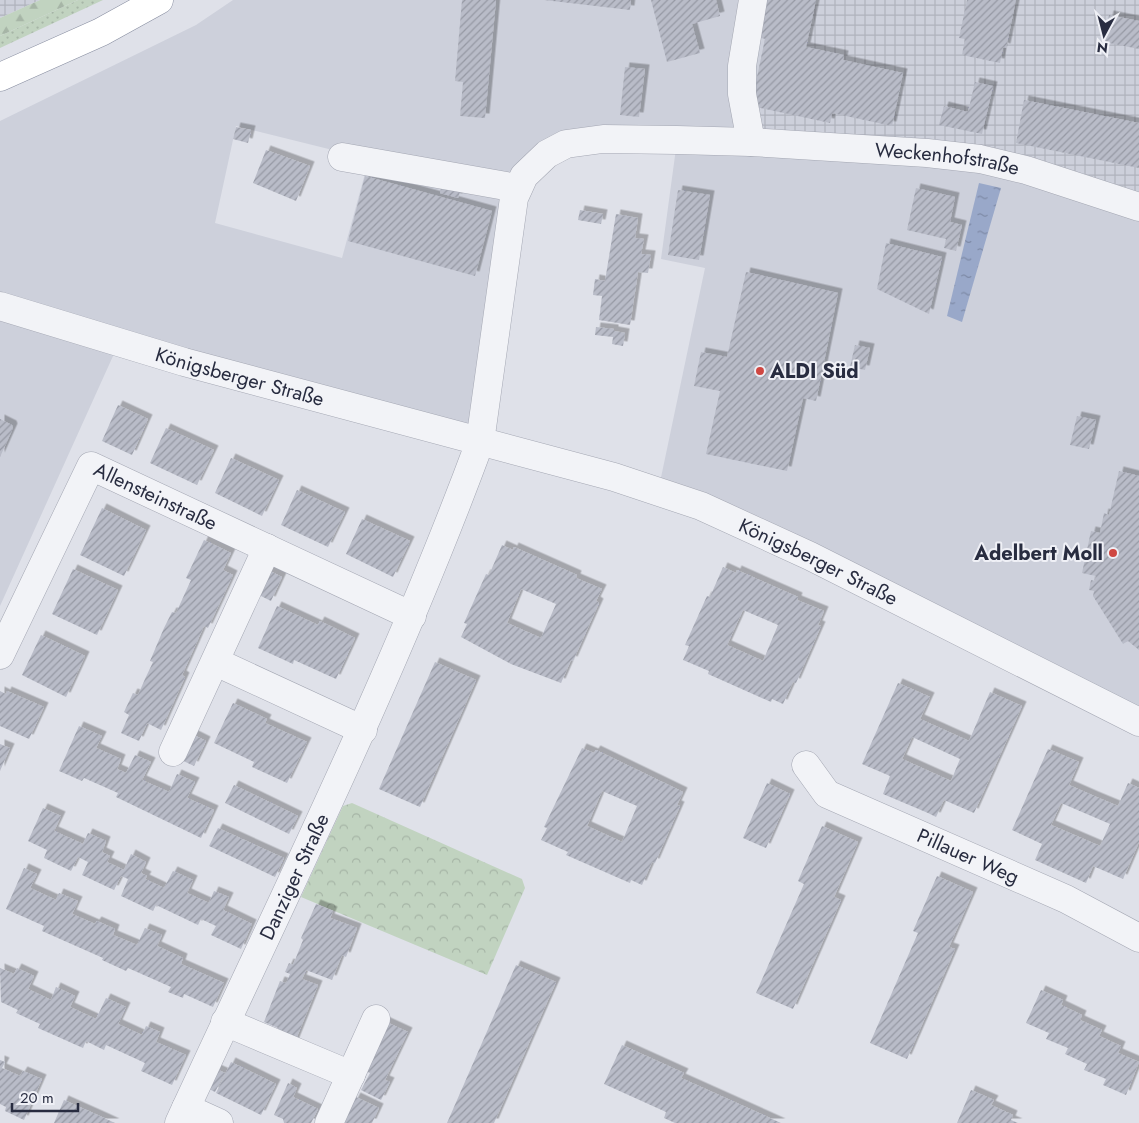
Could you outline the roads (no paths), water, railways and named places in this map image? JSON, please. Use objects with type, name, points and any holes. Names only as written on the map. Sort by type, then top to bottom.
[{"type":"highway","points":[[0,77],[101,32],[159,0]]},
{"type":"street","points":[[751,142],[742,94],[742,66],[753,0]]},
{"type":"street","name":"Weckenhofstraße","points":[[517,188],[524,176],[541,160],[566,144],[603,139],[751,142],[927,153],[980,159],[1026,170],[1139,207]]},
{"type":"street","points":[[342,157],[517,188],[514,198],[480,442]]},
{"type":"street","name":"Königsberger Straße","points":[[0,306],[184,362],[660,492],[753,528],[1139,722]]},
{"type":"street","name":"Danziger Straße","points":[[219,1123],[182,1115],[363,730],[412,616],[480,442]]},
{"type":"street","name":"Allensteinstraße","points":[[0,655],[91,466],[412,616]]},
{"type":"street","points":[[174,752],[268,548]]},
{"type":"street","points":[[216,662],[363,730]]},
{"type":"street","name":"Pillauer Weg","points":[[806,764],[827,794],[1012,874],[1066,899],[1139,938]]},
{"type":"street","points":[[329,1123],[376,1019]]},
{"type":"street","points":[[225,1022],[351,1075]]},
{"type":"water","points":[[979,183],[1001,188],[962,322],[947,316]]},
{"type":"place","name":"ALDI Süd","points":[[760,371]]},
{"type":"place","name":"Adelbert Moll","points":[[1113,553]]}]
